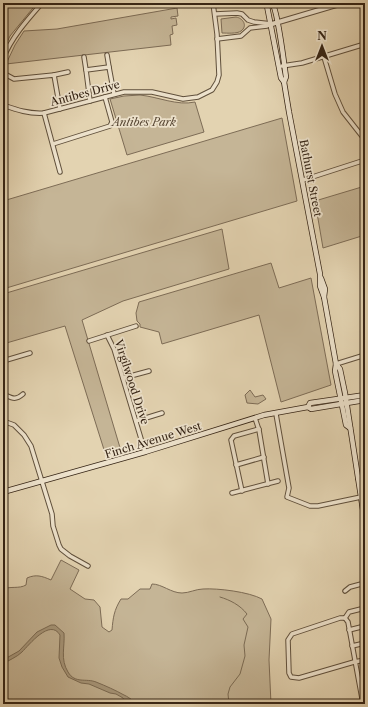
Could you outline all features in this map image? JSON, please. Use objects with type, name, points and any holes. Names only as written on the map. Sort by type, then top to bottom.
[{"type":"main road","name":"Bathurst Street","points":[[284,82],[286,77],[285,66],[278,23],[274,6],[271,3],[267,6],[272,24],[281,78],[284,82],[303,180],[320,278],[320,286],[324,297],[336,364],[335,371],[346,426],[350,428]]},
{"type":"main road","name":"Bathurst Street","points":[[336,364],[340,370],[347,400],[365,523]]},
{"type":"main road","name":"Finch Avenue West","points":[[3,492],[146,452],[255,418],[308,406],[311,408],[365,395]]},
{"type":"main road","name":"Finch Avenue West","points":[[347,400],[365,400]]},
{"type":"street","points":[[3,59],[10,44],[42,3]]},
{"type":"street","points":[[128,3],[128,5],[140,3]]},
{"type":"street","name":"Antibes Drive","points":[[3,105],[32,114],[44,113],[114,94],[142,91],[183,99],[198,97],[208,93],[215,86],[219,74],[213,3]]},
{"type":"street","points":[[217,39],[241,36],[250,28],[267,26],[327,5],[343,3]]},
{"type":"street","points":[[215,14],[237,13],[242,14],[248,20],[254,22],[272,24]]},
{"type":"street","points":[[279,66],[302,63],[365,44]]},
{"type":"street","points":[[107,55],[114,94]]},
{"type":"street","points":[[84,57],[90,101]]},
{"type":"street","points":[[324,57],[335,94],[344,112],[365,140]]},
{"type":"street","points":[[86,70],[109,67]]},
{"type":"street","points":[[3,73],[14,79],[68,72]]},
{"type":"street","points":[[54,75],[60,109]]},
{"type":"street","points":[[52,144],[110,126],[112,122],[105,97]]},
{"type":"street","points":[[44,113],[60,172]]},
{"type":"street","points":[[303,180],[365,160]]},
{"type":"street","points":[[107,335],[136,326]]},
{"type":"street","name":"Virgilwood Drive","points":[[89,341],[107,335],[114,349],[146,452]]},
{"type":"street","points":[[3,362],[30,353]]},
{"type":"street","points":[[336,364],[365,355]]},
{"type":"street","points":[[123,378],[149,371]]},
{"type":"street","points":[[3,394],[18,399],[23,394]]},
{"type":"street","points":[[136,421],[162,413]]},
{"type":"street","points":[[276,414],[289,488],[287,497],[314,506],[360,497]]},
{"type":"street","points":[[255,418],[259,429],[268,484]]},
{"type":"street","points":[[3,421],[14,426],[24,434],[31,446],[53,516],[53,526],[61,549],[88,566]]},
{"type":"street","points":[[242,491],[231,441],[232,438],[259,429]]},
{"type":"street","points":[[236,465],[264,457]]},
{"type":"street","points":[[358,479],[365,477]]},
{"type":"street","points":[[232,493],[278,481]]},
{"type":"street","points":[[345,591],[350,587],[365,583]]},
{"type":"street","points":[[363,704],[346,618],[349,612],[365,608]]},
{"type":"street","points":[[346,618],[340,618],[292,634],[288,640],[289,673],[291,677],[299,678],[365,660]]},
{"type":"street","points":[[349,630],[365,626]]},
{"type":"street","points":[[352,646],[365,643]]},
{"type":"street","points":[[360,686],[365,684]]},
{"type":"green space","points":[[3,3],[37,3],[10,36],[3,51]]},
{"type":"green space","points":[[177,8],[178,16],[171,17],[171,19],[176,18],[177,25],[172,26],[173,34],[170,35],[171,45],[6,64],[24,31],[57,29]]},
{"type":"green space","points":[[236,17],[244,22],[243,29],[237,33],[222,33],[221,19]]},
{"type":"green space","name":"Antibes Park","points":[[140,95],[181,103],[195,102],[204,132],[127,155],[110,99]]},
{"type":"green space","points":[[282,118],[297,201],[3,289],[3,201]]},
{"type":"green space","points":[[365,186],[365,235],[323,248],[315,201]]},
{"type":"green space","points":[[222,229],[229,269],[123,301],[82,320],[121,451],[106,456],[65,326],[3,344],[3,294]]},
{"type":"green space","points":[[271,263],[279,288],[311,278],[331,385],[281,402],[259,315],[162,344],[159,332],[140,327],[140,324],[137,321],[136,313],[139,302]]},
{"type":"green space","points":[[250,390],[255,397],[263,395],[266,399],[258,404],[247,403],[245,395]]},
{"type":"green space","points":[[61,560],[79,570],[70,589],[85,599],[94,600],[100,607],[102,627],[109,632],[112,630],[114,614],[121,599],[128,599],[140,589],[150,589],[152,584],[159,585],[178,593],[185,593],[200,589],[217,589],[242,592],[262,599],[271,619],[269,660],[271,704],[3,704],[3,589],[26,585],[27,578],[33,576],[51,580]]},
{"type":"shaded area","points":[[51,625],[55,625],[64,633],[64,662],[71,676],[77,679],[96,682],[117,691],[140,704],[129,704],[116,694],[89,684],[81,683],[68,677],[59,658],[60,635],[56,631],[45,631],[40,634],[20,654],[3,664],[3,660],[19,651],[37,632]]},
{"type":"waterway","points":[[220,597],[235,603],[247,614],[243,619],[248,627],[244,645],[245,656],[240,674],[230,687],[228,694],[229,704]]},
{"type":"waterway","points":[[274,704],[281,701]]}]
